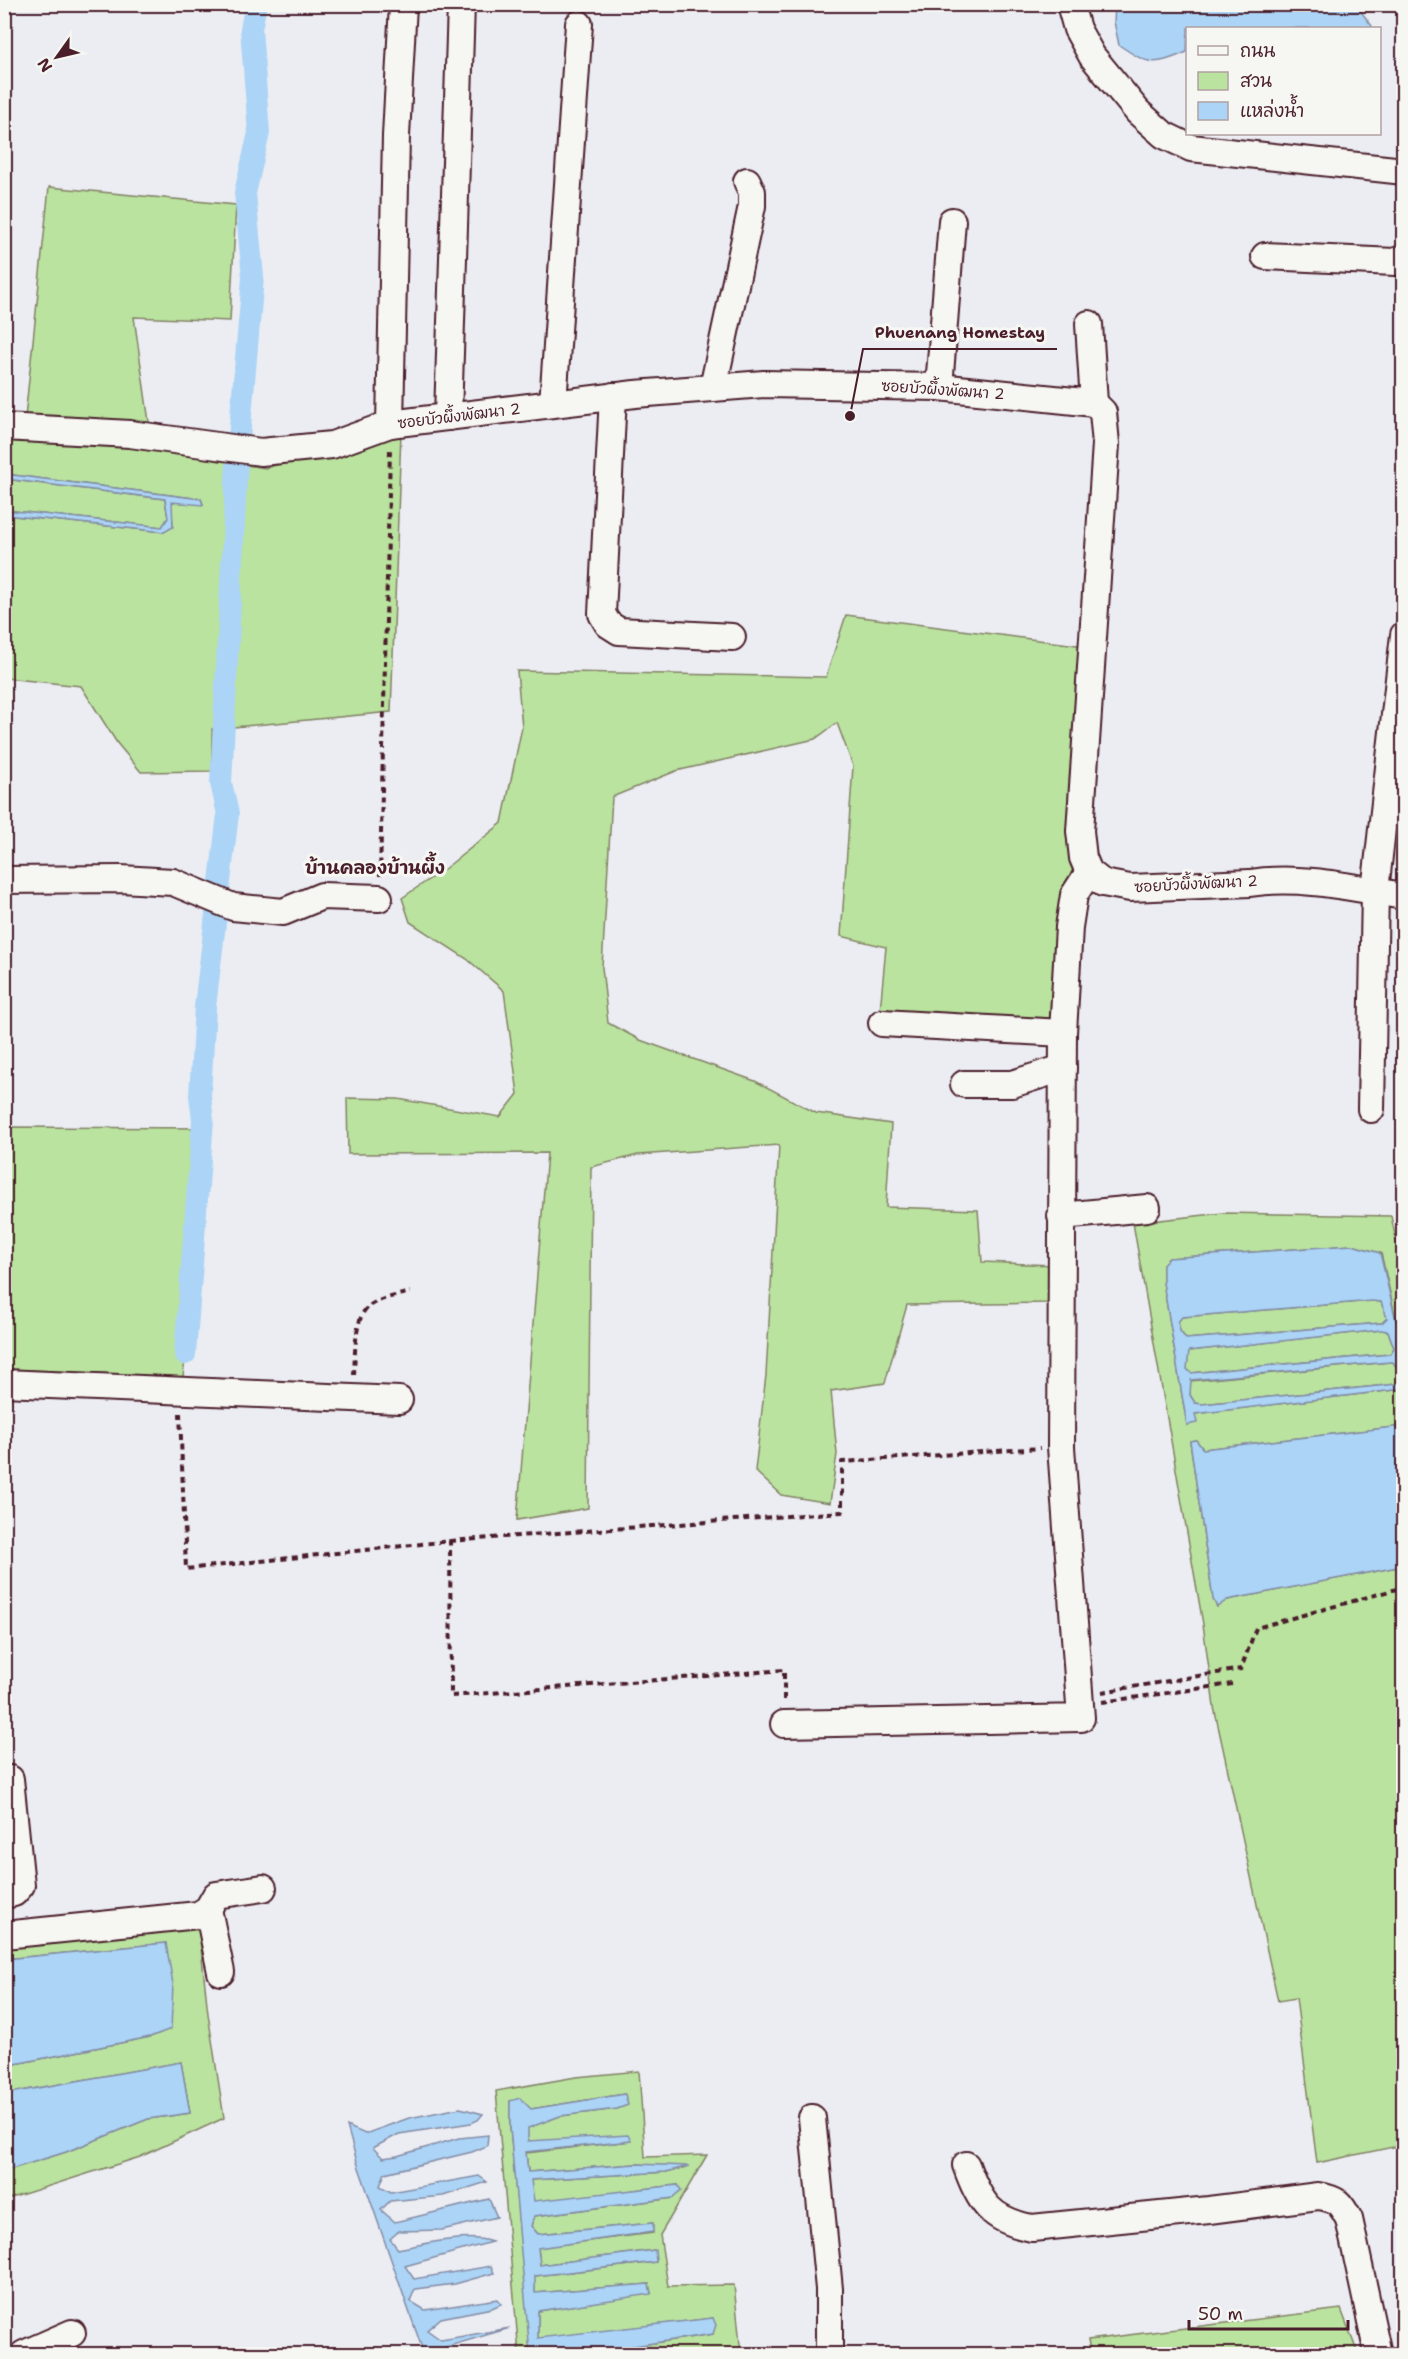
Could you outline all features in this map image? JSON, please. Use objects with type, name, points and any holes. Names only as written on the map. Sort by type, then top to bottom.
[{"type":"street","points":[[390,424],[396,136],[403,4]]},
{"type":"street","points":[[448,417],[461,4]]},
{"type":"street","points":[[1070,4],[1077,29],[1092,56],[1138,111],[1164,135],[1191,148],[1404,171]]},
{"type":"street","points":[[553,404],[579,24]]},
{"type":"street","points":[[713,388],[752,206],[752,192],[747,181]]},
{"type":"street","points":[[939,387],[952,221]]},
{"type":"street","points":[[1265,256],[1395,262],[1404,258]]},
{"type":"street","points":[[784,1724],[1081,1718],[1061,1447],[1061,1216],[1063,1033],[1069,927],[1074,895],[1089,872],[1083,858],[1080,831],[1106,444],[1103,412],[1094,403],[1089,324]]},
{"type":"street","name":"ซอยบัวผึ้งพัฒนา 2","points":[[4,427],[130,434],[261,452],[332,445],[390,424],[613,396],[764,384],[939,387],[1094,403]]},
{"type":"street","points":[[613,396],[602,614],[608,624],[619,631],[732,637]]},
{"type":"street","points":[[1371,1108],[1375,891],[1404,635]]},
{"type":"street","name":"ซอยบัวผึ้งพัฒนา 2","points":[[1089,872],[1103,883],[1130,888],[1250,884],[1266,881],[1330,884],[1404,896]]},
{"type":"street","points":[[4,880],[121,879],[173,882],[233,907],[283,912],[322,896],[379,898]]},
{"type":"street","points":[[882,1023],[1063,1033]]},
{"type":"street","points":[[964,1084],[1012,1084],[1063,1068]]},
{"type":"street","points":[[1061,1216],[1146,1208]]},
{"type":"street","points":[[4,1383],[399,1400]]},
{"type":"street","points":[[4,1896],[14,1893],[21,1885],[10,1779]]},
{"type":"street","points":[[4,1935],[198,1915],[208,1909],[216,1895],[262,1888]]},
{"type":"street","points":[[208,1909],[221,1972]]},
{"type":"street","points":[[812,2118],[829,2289],[829,2355]]},
{"type":"street","points":[[966,2165],[983,2204],[997,2217],[1013,2224],[1032,2228],[1318,2196],[1333,2199],[1341,2205],[1350,2219],[1378,2355]]},
{"type":"street","points":[[24,2355],[72,2333]]},
{"type":"path","points":[[379,898],[390,424]]},
{"type":"path","points":[[352,1399],[356,1341],[361,1314],[367,1307],[410,1292]]},
{"type":"path","points":[[179,1392],[186,1569],[450,1541],[842,1512],[842,1462],[1061,1447]]},
{"type":"path","points":[[450,1541],[451,1696],[784,1670],[784,1724]]},
{"type":"path","points":[[1080,1700],[1241,1669],[1256,1628],[1404,1587]]},
{"type":"path","points":[[1080,1700],[1232,1684]]},
{"type":"green space","points":[[49,187],[236,205],[230,321],[134,317],[153,450],[265,468],[401,432],[391,712],[212,729],[212,771],[141,772],[117,743],[81,686],[5,678],[5,515],[164,532],[173,526],[171,502],[203,504],[201,499],[5,474],[4,436],[23,437]]},
{"type":"green space","points":[[5,479],[165,499],[168,518],[162,527],[5,510]]},
{"type":"green space","points":[[846,615],[1084,646],[1074,857],[1054,1021],[880,1011],[886,947],[841,936],[853,766],[837,723],[815,739],[676,771],[612,797],[602,967],[608,1023],[640,1040],[755,1081],[816,1113],[891,1124],[886,1207],[978,1210],[982,1262],[1053,1265],[1054,1303],[907,1305],[885,1383],[831,1391],[837,1454],[830,1503],[781,1495],[755,1471],[766,1375],[779,1145],[638,1155],[591,1167],[588,1508],[517,1520],[547,1153],[348,1154],[347,1098],[398,1099],[500,1117],[518,1094],[504,991],[467,959],[410,922],[402,898],[447,867],[502,823],[522,727],[517,671],[826,677]]},
{"type":"green space","points":[[5,1127],[211,1128],[183,1377],[5,1369]]},
{"type":"green space","points":[[1223,1213],[1391,1216],[1403,1272],[1403,1350],[1381,1253],[1352,1245],[1169,1258],[1163,1264],[1163,1282],[1187,1425],[1194,1414],[1403,1389],[1403,1426],[1203,1449],[1196,1440],[1190,1441],[1213,1599],[1217,1607],[1227,1600],[1403,1566],[1403,2145],[1317,2163],[1296,1998],[1278,2001],[1214,1707],[1203,1624],[1133,1223]]},
{"type":"green space","points":[[1381,1302],[1387,1318],[1382,1323],[1186,1339],[1180,1331],[1178,1322],[1181,1317]]},
{"type":"green space","points":[[1388,1331],[1394,1348],[1390,1354],[1191,1373],[1187,1369],[1188,1351]]},
{"type":"green space","points":[[1393,1362],[1398,1369],[1400,1379],[1397,1384],[1202,1404],[1195,1403],[1190,1395],[1190,1381]]},
{"type":"green space","points":[[198,1920],[208,2014],[224,2118],[140,2157],[5,2200],[5,2171],[66,2152],[148,2119],[190,2113],[181,2062],[5,2094],[5,2066],[150,2037],[170,2029],[166,1943],[5,1959],[4,1945]]},
{"type":"green space","points":[[639,2071],[645,2157],[707,2155],[660,2235],[668,2286],[734,2285],[741,2354],[581,2354],[713,2334],[713,2318],[538,2339],[538,2311],[651,2293],[649,2284],[535,2293],[534,2276],[656,2262],[654,2250],[540,2265],[538,2247],[653,2233],[652,2223],[538,2234],[531,2226],[534,2216],[673,2198],[678,2185],[534,2202],[530,2180],[666,2172],[686,2167],[636,2164],[528,2172],[526,2153],[630,2141],[528,2142],[527,2128],[560,2116],[617,2109],[627,2105],[624,2094],[531,2109],[510,2101],[510,2128],[531,2352],[530,2354],[519,2354],[496,2091],[576,2077]]},
{"type":"green space","points":[[1341,2309],[1358,2354],[1091,2354],[1088,2340]]},
{"type":"water","points":[[1115,5],[1356,5],[1372,26],[1186,27],[1186,52],[1166,60],[1152,62],[1138,57],[1119,45],[1114,22]]},
{"type":"water","points":[[5,474],[201,499],[203,505],[172,502],[173,527],[164,532],[5,515],[5,510],[162,527],[168,518],[165,499],[5,479]]},
{"type":"water","points":[[1352,1245],[1380,1253],[1403,1350],[1403,1389],[1195,1414],[1197,1423],[1187,1425],[1163,1282],[1163,1264],[1169,1258]],"holes":[[[1381,1302],[1387,1318],[1382,1323],[1186,1339],[1180,1331],[1178,1322],[1182,1317]],[[1381,1330],[1388,1331],[1394,1348],[1390,1354],[1191,1373],[1187,1369],[1189,1351]],[[1390,1362],[1393,1362],[1398,1369],[1400,1379],[1397,1384],[1202,1404],[1195,1403],[1190,1395],[1191,1380]]]},
{"type":"water","points":[[1403,1426],[1403,1566],[1227,1600],[1217,1607],[1213,1599],[1190,1441],[1196,1440],[1203,1449]]},
{"type":"water","points":[[166,1943],[173,1984],[171,2029],[150,2037],[5,2066],[5,1959]]},
{"type":"water","points":[[181,2062],[190,2113],[148,2119],[66,2152],[5,2171],[5,2094]]},
{"type":"water","points":[[625,2094],[628,2105],[617,2109],[560,2116],[528,2128],[528,2141],[628,2135],[631,2141],[526,2152],[528,2172],[636,2164],[689,2166],[666,2172],[531,2180],[534,2201],[678,2185],[681,2191],[673,2198],[534,2216],[531,2226],[538,2234],[653,2223],[653,2232],[538,2248],[540,2265],[655,2250],[656,2262],[535,2276],[535,2293],[649,2284],[651,2294],[538,2311],[538,2338],[713,2318],[716,2325],[713,2334],[581,2354],[530,2354],[510,2128],[510,2101],[520,2098],[531,2109]]},
{"type":"water","points":[[460,2108],[483,2114],[471,2123],[399,2134],[373,2148],[383,2158],[459,2138],[488,2135],[487,2146],[472,2152],[385,2173],[380,2186],[391,2192],[479,2176],[487,2182],[443,2196],[390,2201],[381,2210],[395,2222],[489,2199],[497,2217],[442,2230],[399,2231],[390,2239],[398,2249],[458,2239],[492,2242],[405,2266],[414,2279],[491,2266],[494,2273],[455,2284],[415,2289],[410,2301],[425,2310],[498,2299],[501,2304],[492,2308],[441,2318],[427,2330],[441,2340],[510,2328],[432,2351],[435,2354],[424,2354],[357,2162],[347,2126],[365,2134],[409,2118]]},
{"type":"waterway","points":[[185,1354],[203,1120],[200,1096],[205,1007],[228,814],[221,783],[237,462],[253,277],[245,193],[259,133],[251,29],[256,4]]},
{"type":"place","name":"Phuenang Homestay","points":[[850,416]]},
{"type":"district","name":"บ้านคลองบ้านผึ้ง","points":[[375,868]]}]
